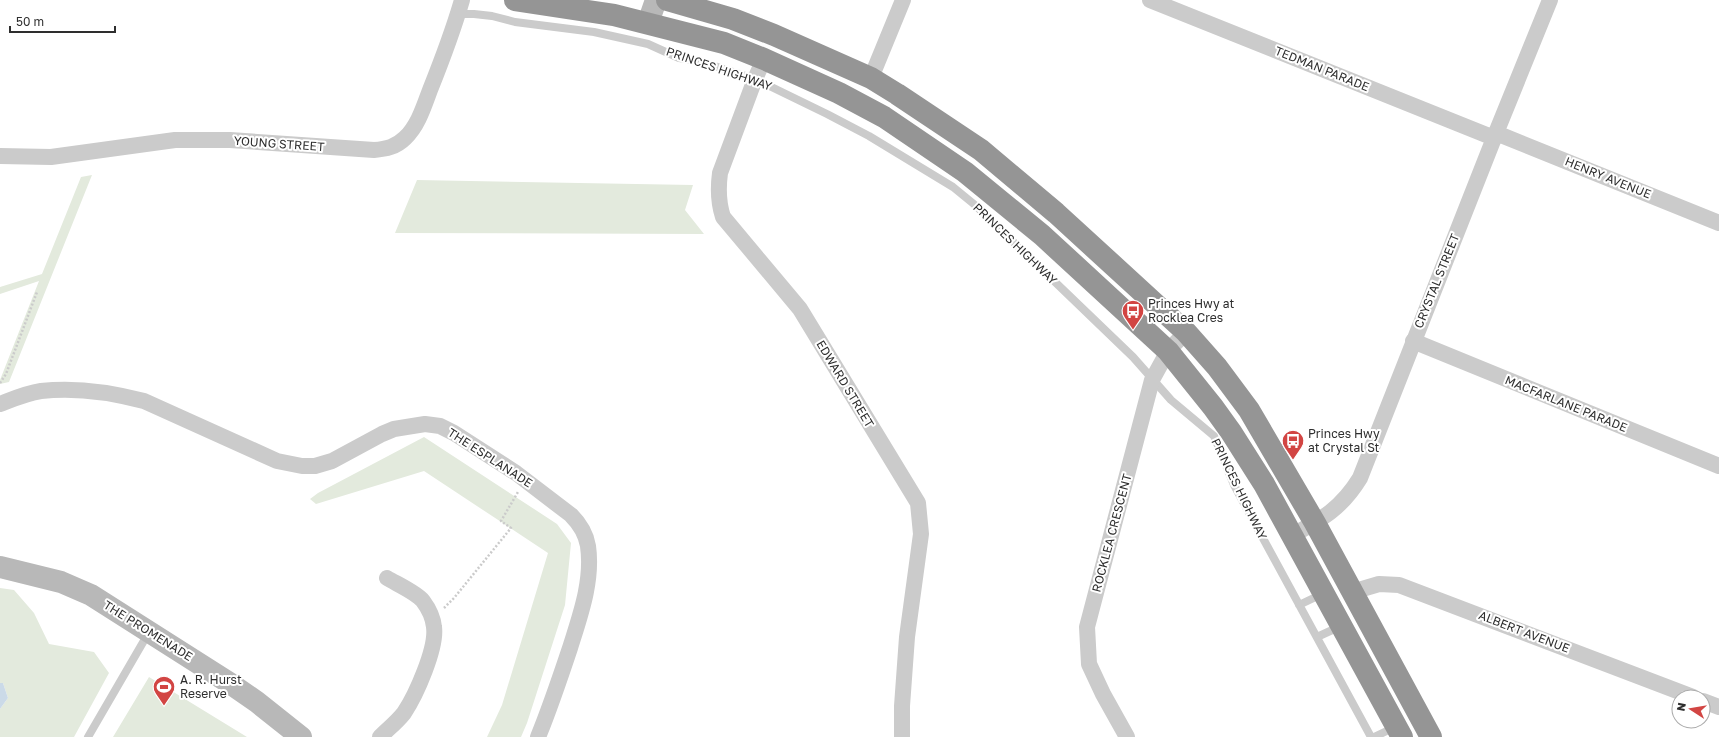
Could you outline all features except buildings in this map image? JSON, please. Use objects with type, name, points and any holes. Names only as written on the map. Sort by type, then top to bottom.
[{"type":"highway","name":"PRINCES HIGHWAY","points":[[515,0],[598,12],[648,23],[724,43],[764,59],[839,93],[884,117],[965,172],[1042,235],[1168,351],[1198,386],[1231,432],[1264,484],[1399,732]]},
{"type":"highway","points":[[667,0],[733,19],[774,34],[871,78],[981,150],[1056,213],[1186,332],[1217,367],[1249,410],[1315,523],[1431,737]]},
{"type":"street","points":[[648,23],[656,0]]},
{"type":"street","points":[[871,78],[903,0]]},
{"type":"street","name":"TEDMAN PARADE","points":[[1150,0],[1495,136]]},
{"type":"street","name":"CRYSTAL STREET","points":[[1291,536],[1315,523],[1337,507],[1349,496],[1360,478],[1550,0]]},
{"type":"street","name":"YOUNG STREET","points":[[0,156],[51,157],[175,140],[230,140],[374,150],[388,148],[398,144],[406,138],[413,129],[428,95],[460,7]]},
{"type":"street","name":"EDWARD STREET","points":[[764,59],[720,173],[718,197],[723,217],[800,310],[918,503],[921,534],[907,637],[902,706],[902,737]]},
{"type":"street","name":"HENRY AVENUE","points":[[1495,136],[1719,224]]},
{"type":"street","name":"ROCKLEA CRESCENT","points":[[1127,737],[1103,694],[1089,664],[1087,627],[1152,380],[1168,351],[1186,332]]},
{"type":"street","name":"MACFARLANE PARADE","points":[[1413,342],[1719,466]]},
{"type":"street","name":"THE ESPLANADE","points":[[0,404],[19,396],[40,391],[74,390],[122,395],[144,401],[277,461],[302,466],[315,466],[332,461],[394,429],[425,424],[440,426],[454,433],[525,480],[570,515],[577,522],[588,545],[589,563],[581,611],[561,677],[538,737]]},
{"type":"street","name":"THE PROMENADE","points":[[0,567],[61,582],[91,595],[257,702],[301,737]]},
{"type":"street","points":[[380,737],[404,713],[423,676],[433,640],[436,613],[422,599],[387,578]]},
{"type":"street","name":"ALBERT AVENUE","points":[[1352,592],[1379,584],[1399,585],[1672,689]]},
{"type":"lane","name":"PRINCES HIGHWAY","points":[[460,7],[474,14],[492,16],[515,22],[594,32],[648,44],[679,58],[699,61],[755,79],[869,136],[953,187],[975,205],[1133,357],[1170,400],[1214,436],[1234,485],[1371,737]]},
{"type":"lane","points":[[1299,604],[1323,593]]},
{"type":"lane","points":[[1317,637],[1341,626]]},
{"type":"lane","points":[[88,737],[149,631]]},
{"type":"lane","points":[[1374,737],[1399,732]]},
{"type":"path","points":[[0,383],[6,374],[37,292]]},
{"type":"path","points":[[436,613],[454,598],[511,528],[501,521],[525,480]]},
{"type":"shaded area","points":[[92,175],[9,382],[0,384],[0,380],[39,281],[0,294],[0,287],[42,274],[81,177]]},
{"type":"shaded area","points":[[417,180],[693,185],[685,210],[704,234],[395,233]]},
{"type":"shaded area","points":[[424,437],[557,524],[571,543],[565,605],[527,723],[521,737],[487,737],[502,705],[548,553],[424,471],[316,504],[310,499],[318,493]]},
{"type":"shaded area","points":[[0,588],[14,590],[34,613],[49,644],[94,652],[109,673],[74,737],[0,737],[0,709],[8,698],[3,683],[0,683]]},
{"type":"shaded area","name":"A. R. Hurst Reserve","points":[[149,677],[247,737],[113,737]]},
{"type":"water","points":[[0,683],[3,683],[8,698],[0,709]]},
{"type":"place","name":"Princes Hwy at Rocklea Cres","points":[[1133,330]]},
{"type":"place","name":"Princes Hwy at Crystal St","points":[[1293,460]]},
{"type":"place","name":"A. R. Hurst Reserve","points":[[164,706]]}]
